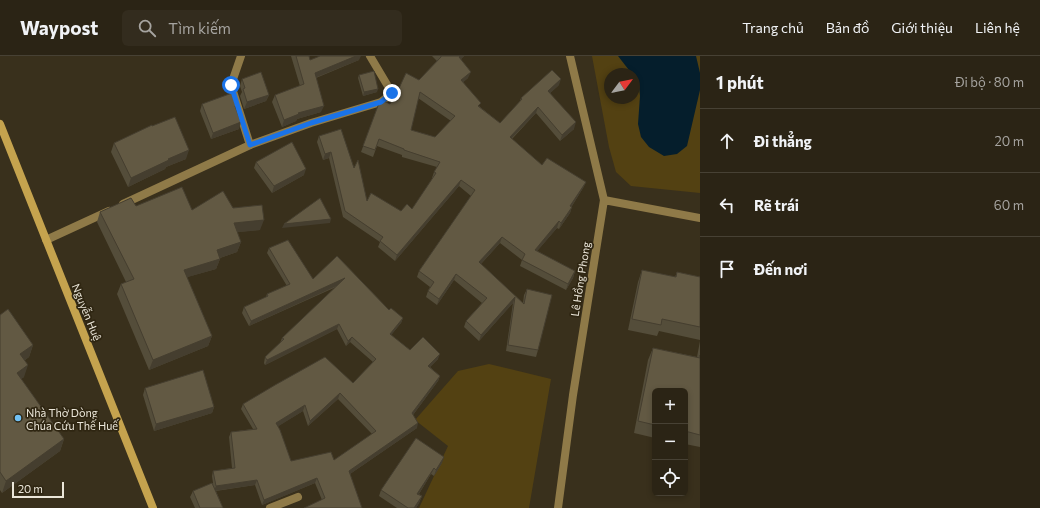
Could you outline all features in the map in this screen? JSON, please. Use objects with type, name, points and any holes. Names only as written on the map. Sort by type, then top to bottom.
[{"type":"main road","name":"Nguyễn Huệ","points":[[0,124],[153,508]]},
{"type":"street","points":[[241,56],[231,85],[250,145]]},
{"type":"street","points":[[46,240],[250,145],[311,123],[381,102],[392,93],[370,56]]},
{"type":"street","name":"Lê Hồng Phong","points":[[558,508],[573,395],[604,200],[570,56]]},
{"type":"street","points":[[604,200],[700,218]]},
{"type":"street","points":[[270,508],[298,498]]},
{"type":"shaded area","points":[[592,56],[700,56],[700,193],[631,186],[616,172],[609,147]]},
{"type":"shaded area","points":[[489,364],[551,379],[529,508],[419,508],[448,446],[415,420],[458,371]]},
{"type":"water","points":[[618,56],[696,56],[700,73],[700,90],[687,146],[677,154],[664,156],[649,147],[641,137],[638,124],[640,104],[640,68],[627,68]]},
{"type":"building","points":[[296,56],[309,56],[310,60],[320,56],[356,56],[315,73],[324,106],[298,113],[299,114],[284,120],[275,95],[304,84]]},
{"type":"building","points":[[460,56],[459,57],[471,72],[461,80],[481,103],[478,106],[500,123],[522,99],[521,98],[552,70],[561,79],[548,91],[576,122],[562,135],[538,107],[510,137],[542,165],[547,158],[586,182],[561,223],[559,221],[535,250],[575,271],[568,284],[522,260],[525,254],[502,237],[479,262],[524,304],[527,289],[552,295],[538,350],[508,345],[515,297],[481,335],[466,321],[487,298],[456,274],[439,299],[428,291],[434,282],[419,271],[475,190],[461,180],[397,255],[380,241],[383,237],[345,211],[331,152],[325,154],[319,136],[341,129],[354,168],[358,160],[367,201],[371,193],[401,211],[407,204],[412,209],[436,173],[434,172],[440,162],[404,150],[379,139],[375,150],[363,146],[379,103],[384,101],[390,104],[406,73],[419,80],[441,57]],"holes":[[[420,92],[455,116],[435,137],[411,130]]]},
{"type":"building","points":[[374,71],[378,89],[364,92],[359,75]]},
{"type":"building","points":[[261,72],[269,95],[247,102],[242,79]]},
{"type":"building","points":[[232,93],[241,122],[213,133],[202,104]]},
{"type":"building","points":[[175,117],[189,150],[131,178],[114,143],[152,125]]},
{"type":"building","points":[[292,142],[306,169],[274,186],[256,162]]},
{"type":"building","points":[[182,187],[192,210],[223,191],[233,208],[262,205],[264,220],[234,223],[241,242],[217,250],[220,259],[184,270],[212,336],[153,360],[121,284],[134,279],[100,212],[131,198],[136,206]]},
{"type":"building","points":[[320,198],[331,219],[284,224]]},
{"type":"building","points":[[288,240],[313,279],[337,256],[389,310],[391,308],[403,318],[390,334],[410,350],[423,337],[440,354],[428,366],[440,376],[412,413],[418,423],[349,471],[362,508],[304,508],[325,498],[317,478],[264,500],[257,480],[216,486],[213,471],[235,468],[231,432],[257,429],[243,404],[325,357],[353,383],[376,359],[352,337],[348,341],[339,324],[267,360],[265,357],[284,339],[282,338],[345,278],[251,321],[244,307],[268,296],[267,294],[290,284],[269,248]],"holes":[[[340,393],[376,431],[334,460],[331,452],[291,461],[276,423],[305,405],[310,421]]]},
{"type":"building","points":[[642,270],[676,277],[677,272],[700,277],[700,327],[662,319],[661,325],[632,319]]},
{"type":"building","name":"Nhà Thờ Dòng Chúa Cứu Thế Huế","points":[[8,309],[33,345],[20,354],[28,365],[17,373],[64,439],[6,481],[0,472],[0,315]]},
{"type":"building","points":[[653,348],[700,358],[700,435],[688,432],[688,388],[652,388],[652,424],[638,421]]},
{"type":"building","points":[[203,370],[214,407],[156,424],[145,388]]},
{"type":"building","points":[[416,438],[444,457],[436,470],[434,468],[417,494],[422,496],[414,508],[408,508],[381,490]]},
{"type":"building","points":[[212,483],[223,508],[200,508],[193,491]]},
{"type":"place","name":"Nhà Thờ Dòng Chúa Cứu Thế Huế","points":[[18,418]]},
{"type":"route","points":[[231,85],[250,145],[311,123],[381,102],[392,93]]}]
